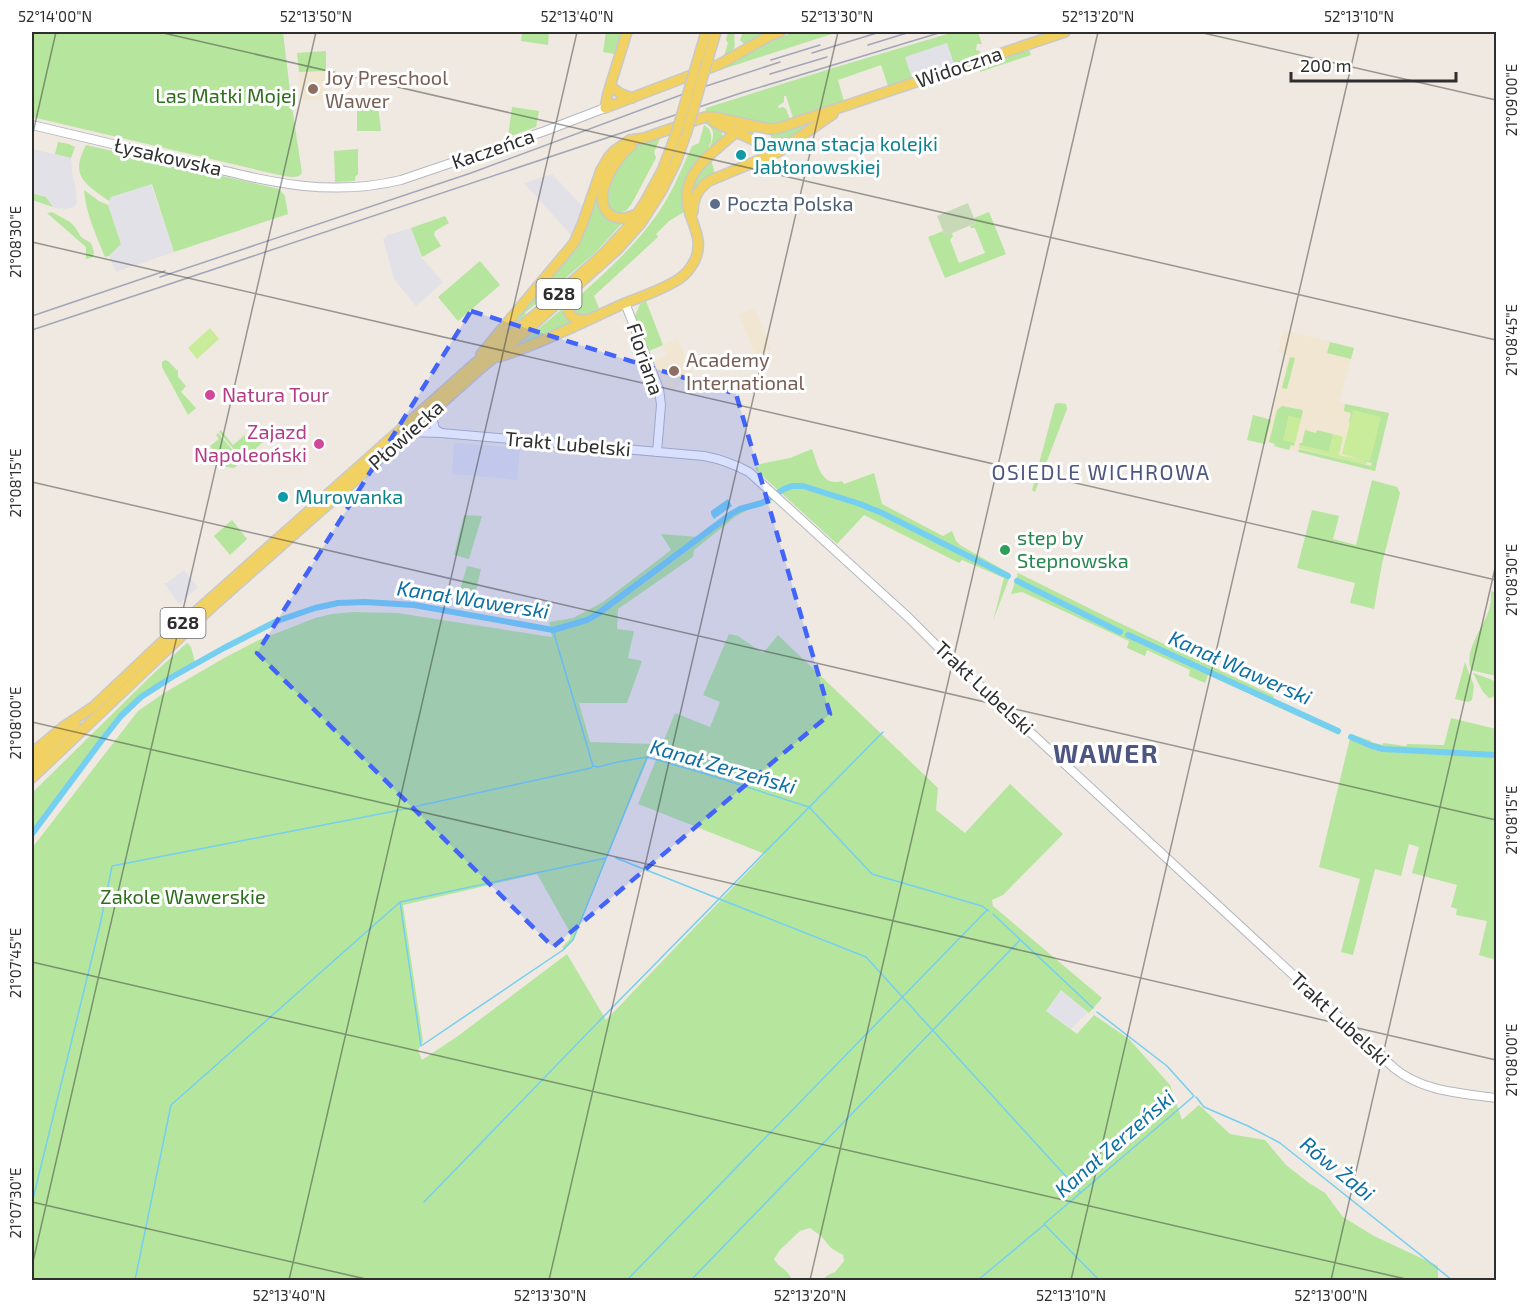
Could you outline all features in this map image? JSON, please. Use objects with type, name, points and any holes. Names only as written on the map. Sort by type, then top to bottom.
[{"type":"main road","points":[[609,107],[627,32]]},
{"type":"main road","name":"Płowiecka","points":[[32,753],[63,727],[93,707],[156,647],[470,369],[536,314],[623,233],[662,171],[676,134],[706,32]]},
{"type":"main road","name":"Płowiecka","points":[[43,767],[205,613],[618,249],[646,216],[667,182],[687,131],[716,32]]},
{"type":"main road","name":"Kaczeńca","points":[[609,107],[727,60],[780,32]]},
{"type":"main road","name":"Widoczna","points":[[696,119],[714,117],[756,127],[779,128],[1065,32]]},
{"type":"main road","points":[[613,84],[621,94],[632,98]]},
{"type":"main road","name":"Widoczna","points":[[693,220],[695,196],[702,186],[772,154],[823,119],[852,103]]},
{"type":"main road","points":[[637,214],[620,218],[613,217],[604,207],[603,194],[609,174],[618,159],[629,147],[644,138],[696,119],[720,124],[768,146]]},
{"type":"main road","points":[[720,124],[724,128],[725,142]]},
{"type":"main road","points":[[752,162],[764,154],[768,146],[767,135],[756,127]]},
{"type":"main road","name":"Widoczna","points":[[491,360],[591,320],[668,285],[684,275],[695,261],[699,248],[698,232],[690,214],[688,198],[692,177],[701,162],[737,132],[743,128],[756,127]]},
{"type":"main road","points":[[470,369],[574,243],[608,158],[621,145],[630,140],[644,138]]},
{"type":"main road","name":"Widoczna","points":[[768,146],[791,142]]},
{"type":"main road","points":[[569,294],[568,306],[571,316],[577,320],[591,320]]},
{"type":"main road","name":"628","points":[[32,766],[93,707]]},
{"type":"main road","points":[[32,786],[43,767]]},
{"type":"main road","name":"628","points":[[32,778],[43,767]]},
{"type":"street","name":"Kaczeńca","points":[[305,186],[350,188],[401,180],[609,107]]},
{"type":"street","name":"Łysakowska","points":[[32,125],[266,180],[305,186]]},
{"type":"street","name":"Floriana","points":[[625,303],[659,389],[661,405],[657,452]]},
{"type":"street","points":[[431,413],[435,429],[441,433]]},
{"type":"street","name":"Trakt Lubelski","points":[[410,432],[704,456],[722,460],[749,472],[1394,1068],[1408,1079],[1429,1087],[1497,1098]]},
{"type":"highlighted area","points":[[471,311],[736,394],[830,714],[553,947],[257,653]]},
{"type":"shaded area","points":[[947,43],[954,64],[912,78],[904,57]]},
{"type":"shaded area","name":"Joy Preschool Wawer","points":[[326,71],[327,100],[303,100],[299,72]]},
{"type":"shaded area","points":[[32,149],[71,158],[77,202],[74,207],[55,208],[46,197],[34,195]]},
{"type":"shaded area","points":[[552,174],[583,207],[571,235],[524,183]]},
{"type":"shaded area","points":[[151,184],[174,252],[116,272],[109,256],[121,244],[108,205],[111,197]]},
{"type":"shaded area","points":[[411,228],[421,257],[443,282],[416,306],[394,279],[383,239],[388,235]]},
{"type":"shaded area","points":[[754,308],[771,349],[755,355],[739,314]]},
{"type":"shaded area","points":[[1284,330],[1354,348],[1339,402],[1389,413],[1375,471],[1274,446],[1275,444],[1266,441],[1265,444],[1247,440],[1253,415],[1271,419],[1288,355],[1278,352]]},
{"type":"shaded area","name":"Academy International","points":[[678,339],[694,380],[671,391],[664,386],[653,361],[667,356],[663,345]]},
{"type":"shaded area","points":[[454,443],[520,448],[517,480],[452,474]]},
{"type":"shaded area","points":[[184,570],[198,587],[179,604],[164,583]]},
{"type":"shaded area","points":[[1061,990],[1088,1012],[1071,1029],[1046,1011]]},
{"type":"green space","name":"Las Matki Mojej","points":[[32,32],[283,32],[302,173],[295,177],[288,177],[32,117]]},
{"type":"green space","points":[[522,32],[549,32],[548,45],[521,41]]},
{"type":"green space","points":[[606,32],[623,32],[615,54],[603,52]]},
{"type":"green space","points":[[728,32],[735,32],[735,46],[724,56],[728,43],[726,40]]},
{"type":"green space","points":[[743,32],[765,32],[744,44],[740,40]]},
{"type":"green space","points":[[795,32],[838,32],[717,71],[767,41]]},
{"type":"green space","points":[[954,32],[978,32],[982,44],[977,44],[976,50],[980,51],[979,55],[954,64],[947,43],[905,57],[912,78],[888,86],[881,65],[838,80],[844,101],[793,118],[786,96],[784,96],[784,102],[778,106],[786,109],[790,119],[778,123],[767,124],[705,113],[706,108]]},
{"type":"green space","points":[[1028,47],[1031,55],[980,72],[979,64]]},
{"type":"green space","points":[[326,51],[326,71],[299,72],[297,53]]},
{"type":"green space","points":[[357,106],[378,106],[381,131],[357,131]]},
{"type":"green space","points":[[512,107],[539,111],[536,127],[508,137]]},
{"type":"green space","points":[[819,117],[789,139],[771,143],[769,132]]},
{"type":"green space","points":[[703,122],[714,123],[722,130],[723,138],[709,151],[713,131]]},
{"type":"green space","points":[[704,125],[709,129],[711,143],[688,177],[688,222],[684,212],[669,221],[656,234],[658,237],[594,296],[599,308],[588,315],[578,316],[573,309],[574,301],[625,253],[659,212],[692,146],[699,143]]},
{"type":"green space","points":[[661,137],[654,152],[656,158],[632,203],[627,210],[622,212],[622,215],[612,211],[608,204],[610,183],[622,161],[637,144]]},
{"type":"green space","points":[[58,142],[75,147],[71,158],[55,154]]},
{"type":"green space","points":[[86,145],[279,189],[285,196],[288,214],[174,252],[152,184],[111,197],[109,201],[82,179],[79,165]]},
{"type":"green space","points":[[358,149],[358,174],[355,181],[335,182],[334,151]]},
{"type":"green space","points":[[618,152],[599,202],[624,221],[597,251],[505,333],[569,256],[604,170]]},
{"type":"green space","points":[[711,159],[715,174],[691,196],[695,180]]},
{"type":"green space","points":[[32,170],[34,194],[46,197],[53,207],[32,200]]},
{"type":"green space","points":[[84,190],[108,205],[121,244],[109,256],[105,257],[95,232]]},
{"type":"green space","points":[[968,203],[976,223],[945,236],[937,216]]},
{"type":"green space","points":[[52,212],[70,222],[81,237],[91,243],[93,257],[86,259],[86,247],[47,213]]},
{"type":"green space","points":[[989,212],[1006,254],[945,278],[928,237],[943,231],[945,235],[952,233],[950,240],[959,263],[985,253],[975,228],[970,226],[976,223],[974,218]]},
{"type":"green space","points":[[445,216],[449,223],[435,231],[434,235],[441,246],[422,257],[411,228]]},
{"type":"green space","points":[[480,261],[500,285],[458,321],[438,297]]},
{"type":"green space","points":[[646,301],[663,345],[649,351],[635,316],[640,304]]},
{"type":"green space","points":[[562,309],[566,319],[573,324],[519,345]]},
{"type":"green space","points":[[210,328],[219,339],[197,359],[188,348]]},
{"type":"green space","points":[[1330,342],[1354,348],[1351,359],[1327,353]]},
{"type":"green space","points":[[1290,357],[1295,358],[1287,389],[1282,388]]},
{"type":"green space","points":[[165,360],[178,371],[178,377],[186,386],[181,392],[196,408],[188,415],[162,367],[162,362]]},
{"type":"green space","points":[[1055,404],[1066,404],[1067,409],[1035,492],[1032,490]]},
{"type":"green space","points":[[1345,404],[1389,413],[1375,471],[1298,452],[1299,449],[1371,466],[1372,463],[1342,455],[1370,461],[1354,410],[1350,423],[1351,413],[1344,411]]},
{"type":"green space","points":[[1282,406],[1303,410],[1301,419],[1289,416],[1284,440],[1295,443],[1289,450],[1274,446],[1275,444],[1269,442],[1277,410]]},
{"type":"green space","points":[[1353,410],[1381,417],[1370,461],[1342,454]]},
{"type":"green space","points":[[1253,415],[1271,420],[1265,444],[1247,440]]},
{"type":"green space","points":[[1289,416],[1301,419],[1295,443],[1283,440]]},
{"type":"green space","points":[[252,429],[263,442],[243,460],[219,432],[221,430],[233,445]]},
{"type":"green space","points":[[1305,430],[1333,434],[1329,452],[1299,445],[1302,443]]},
{"type":"green space","points":[[218,433],[242,461],[234,468],[226,467],[210,446],[219,439],[216,435]]},
{"type":"green space","points":[[1333,434],[1343,437],[1339,455],[1367,462],[1366,465],[1299,448],[1299,445],[1329,452]]},
{"type":"green space","points":[[812,449],[821,473],[829,481],[842,481],[844,484],[874,473],[882,504],[943,536],[952,531],[960,545],[1007,572],[1010,576],[993,621],[1004,578],[962,560],[959,563],[864,515],[837,544],[755,469],[760,464],[790,458]]},
{"type":"green space","points":[[1372,480],[1397,487],[1400,493],[1382,564],[1374,609],[1350,603],[1355,583],[1297,568],[1312,510],[1339,516],[1333,539],[1356,545]]},
{"type":"green space","name":"Zakole Wawerskie","points":[[767,499],[772,503],[749,509],[735,517],[694,550],[693,557],[618,609],[617,629],[634,631],[628,658],[642,661],[627,703],[579,703],[590,742],[654,744],[573,940],[564,950],[562,947],[570,939],[571,934],[537,874],[403,905],[423,1041],[418,1050],[422,1060],[458,1036],[567,954],[606,1020],[765,854],[638,804],[675,713],[710,727],[720,702],[703,695],[729,634],[738,636],[763,653],[778,635],[938,788],[936,810],[965,833],[1010,784],[1063,834],[1003,895],[992,900],[993,906],[1102,998],[1089,1013],[1061,990],[1046,1011],[1077,1034],[1094,1015],[1129,1039],[1170,1085],[1182,1120],[1199,1105],[1230,1134],[1265,1140],[1286,1165],[1325,1193],[1343,1217],[1374,1236],[1438,1266],[1438,1280],[822,1280],[835,1272],[844,1261],[843,1255],[831,1248],[810,1228],[800,1231],[774,1259],[792,1280],[32,1280],[32,848],[138,711],[164,693],[259,640],[315,618],[332,614],[398,613],[552,637],[549,622],[573,618],[603,602],[671,550],[661,534],[697,537],[739,506]]},
{"type":"green space","points":[[464,515],[482,516],[469,559],[454,555]]},
{"type":"green space","points":[[232,520],[247,539],[230,555],[214,536]]},
{"type":"green space","points":[[467,566],[481,569],[472,608],[455,606]]},
{"type":"green space","points":[[1018,573],[1340,729],[1339,735],[1208,675],[1205,683],[1189,676],[1190,670],[1147,650],[1145,656],[1127,648],[1129,641],[1022,592],[1011,594]]},
{"type":"green space","points":[[1491,591],[1496,593],[1496,676],[1471,670],[1469,662],[1472,646],[1488,613]]},
{"type":"green space","points":[[187,643],[191,647],[195,662],[139,697],[119,717],[32,832],[32,793]]},
{"type":"green space","points":[[1465,662],[1474,686],[1472,700],[1468,702],[1455,699]]},
{"type":"green space","points":[[1473,673],[1496,682],[1496,693],[1493,697],[1489,698],[1483,692]]},
{"type":"green space","points":[[1451,718],[1496,729],[1496,960],[1479,955],[1487,921],[1456,915],[1457,909],[1451,907],[1457,885],[1412,873],[1419,847],[1409,844],[1401,876],[1375,869],[1353,955],[1341,952],[1360,879],[1319,867],[1351,734],[1383,745],[1383,743],[1406,746],[1407,744],[1444,745]]},
{"type":"water","points":[[728,499],[732,506],[714,519],[711,511]]},
{"type":"waterway","name":"Kanał Wawerski","points":[[32,834],[121,716],[141,697],[224,648],[277,621],[315,608],[338,603],[365,602],[414,605],[553,630],[596,615],[731,514],[762,503],[792,486],[803,486],[882,513],[1008,576]]},
{"type":"waterway","name":"Kanał Wawerski","points":[[1017,581],[1120,632]]},
{"type":"waterway","name":"Kanał Zerzeński","points":[[553,630],[593,766],[598,767],[647,757],[809,807],[872,874],[982,906],[989,911]]},
{"type":"waterway","name":"Kanał Wawerski","points":[[1128,635],[1338,731]]},
{"type":"waterway","points":[[424,1202],[883,732]]},
{"type":"waterway","name":"Kanał Wawerski","points":[[1351,737],[1383,749],[1496,755]]},
{"type":"waterway","points":[[606,858],[400,902],[421,1046],[563,950],[573,940],[647,757]]},
{"type":"waterway","points":[[32,1203],[100,925],[112,866],[395,811],[593,766]]},
{"type":"waterway","points":[[616,858],[866,957],[1081,1193]]},
{"type":"waterway","points":[[135,1280],[171,1105],[399,903]]},
{"type":"waterway","points":[[627,1280],[987,910]]},
{"type":"waterway","name":"Kanał Zerzeński","points":[[993,914],[1093,1008]]},
{"type":"waterway","points":[[691,1280],[1020,940]]},
{"type":"waterway","name":"Kanał Zerzeński","points":[[1097,1012],[1167,1066],[1194,1096],[1044,1224],[1099,1280]]},
{"type":"waterway","name":"Rów Żabi","points":[[1196,1097],[1204,1107],[1280,1143],[1452,1280]]},
{"type":"waterway","points":[[978,1280],[1044,1225]]},
{"type":"railway","points":[[812,53],[880,32]]},
{"type":"railway","points":[[868,45],[910,32]]},
{"type":"railway","points":[[32,330],[741,93],[942,32]]},
{"type":"railway","points":[[771,60],[820,45]]},
{"type":"railway","points":[[770,74],[827,57]]},
{"type":"railway","points":[[160,277],[471,173],[697,89],[780,62]]},
{"type":"railway","points":[[32,316],[165,271]]},
{"type":"place","name":"Joy Preschool Wawer","points":[[313,89]]},
{"type":"place","name":"Dawna stacja kolejki Jabłonowskiej","points":[[741,155]]},
{"type":"place","name":"Poczta Polska","points":[[715,204]]},
{"type":"place","name":"Academy International","points":[[674,371]]},
{"type":"place","name":"Natura Tour","points":[[210,395]]},
{"type":"place","name":"Zajazd Napoleoński","points":[[319,444]]},
{"type":"place","name":"Murowanka","points":[[283,497]]},
{"type":"place","name":"step by Stepnowska","points":[[1005,550]]},
{"type":"district","name":"OSIEDLE WICHROWA","points":[[1101,473]]},
{"type":"district","name":"WAWER","points":[[1106,754]]}]
